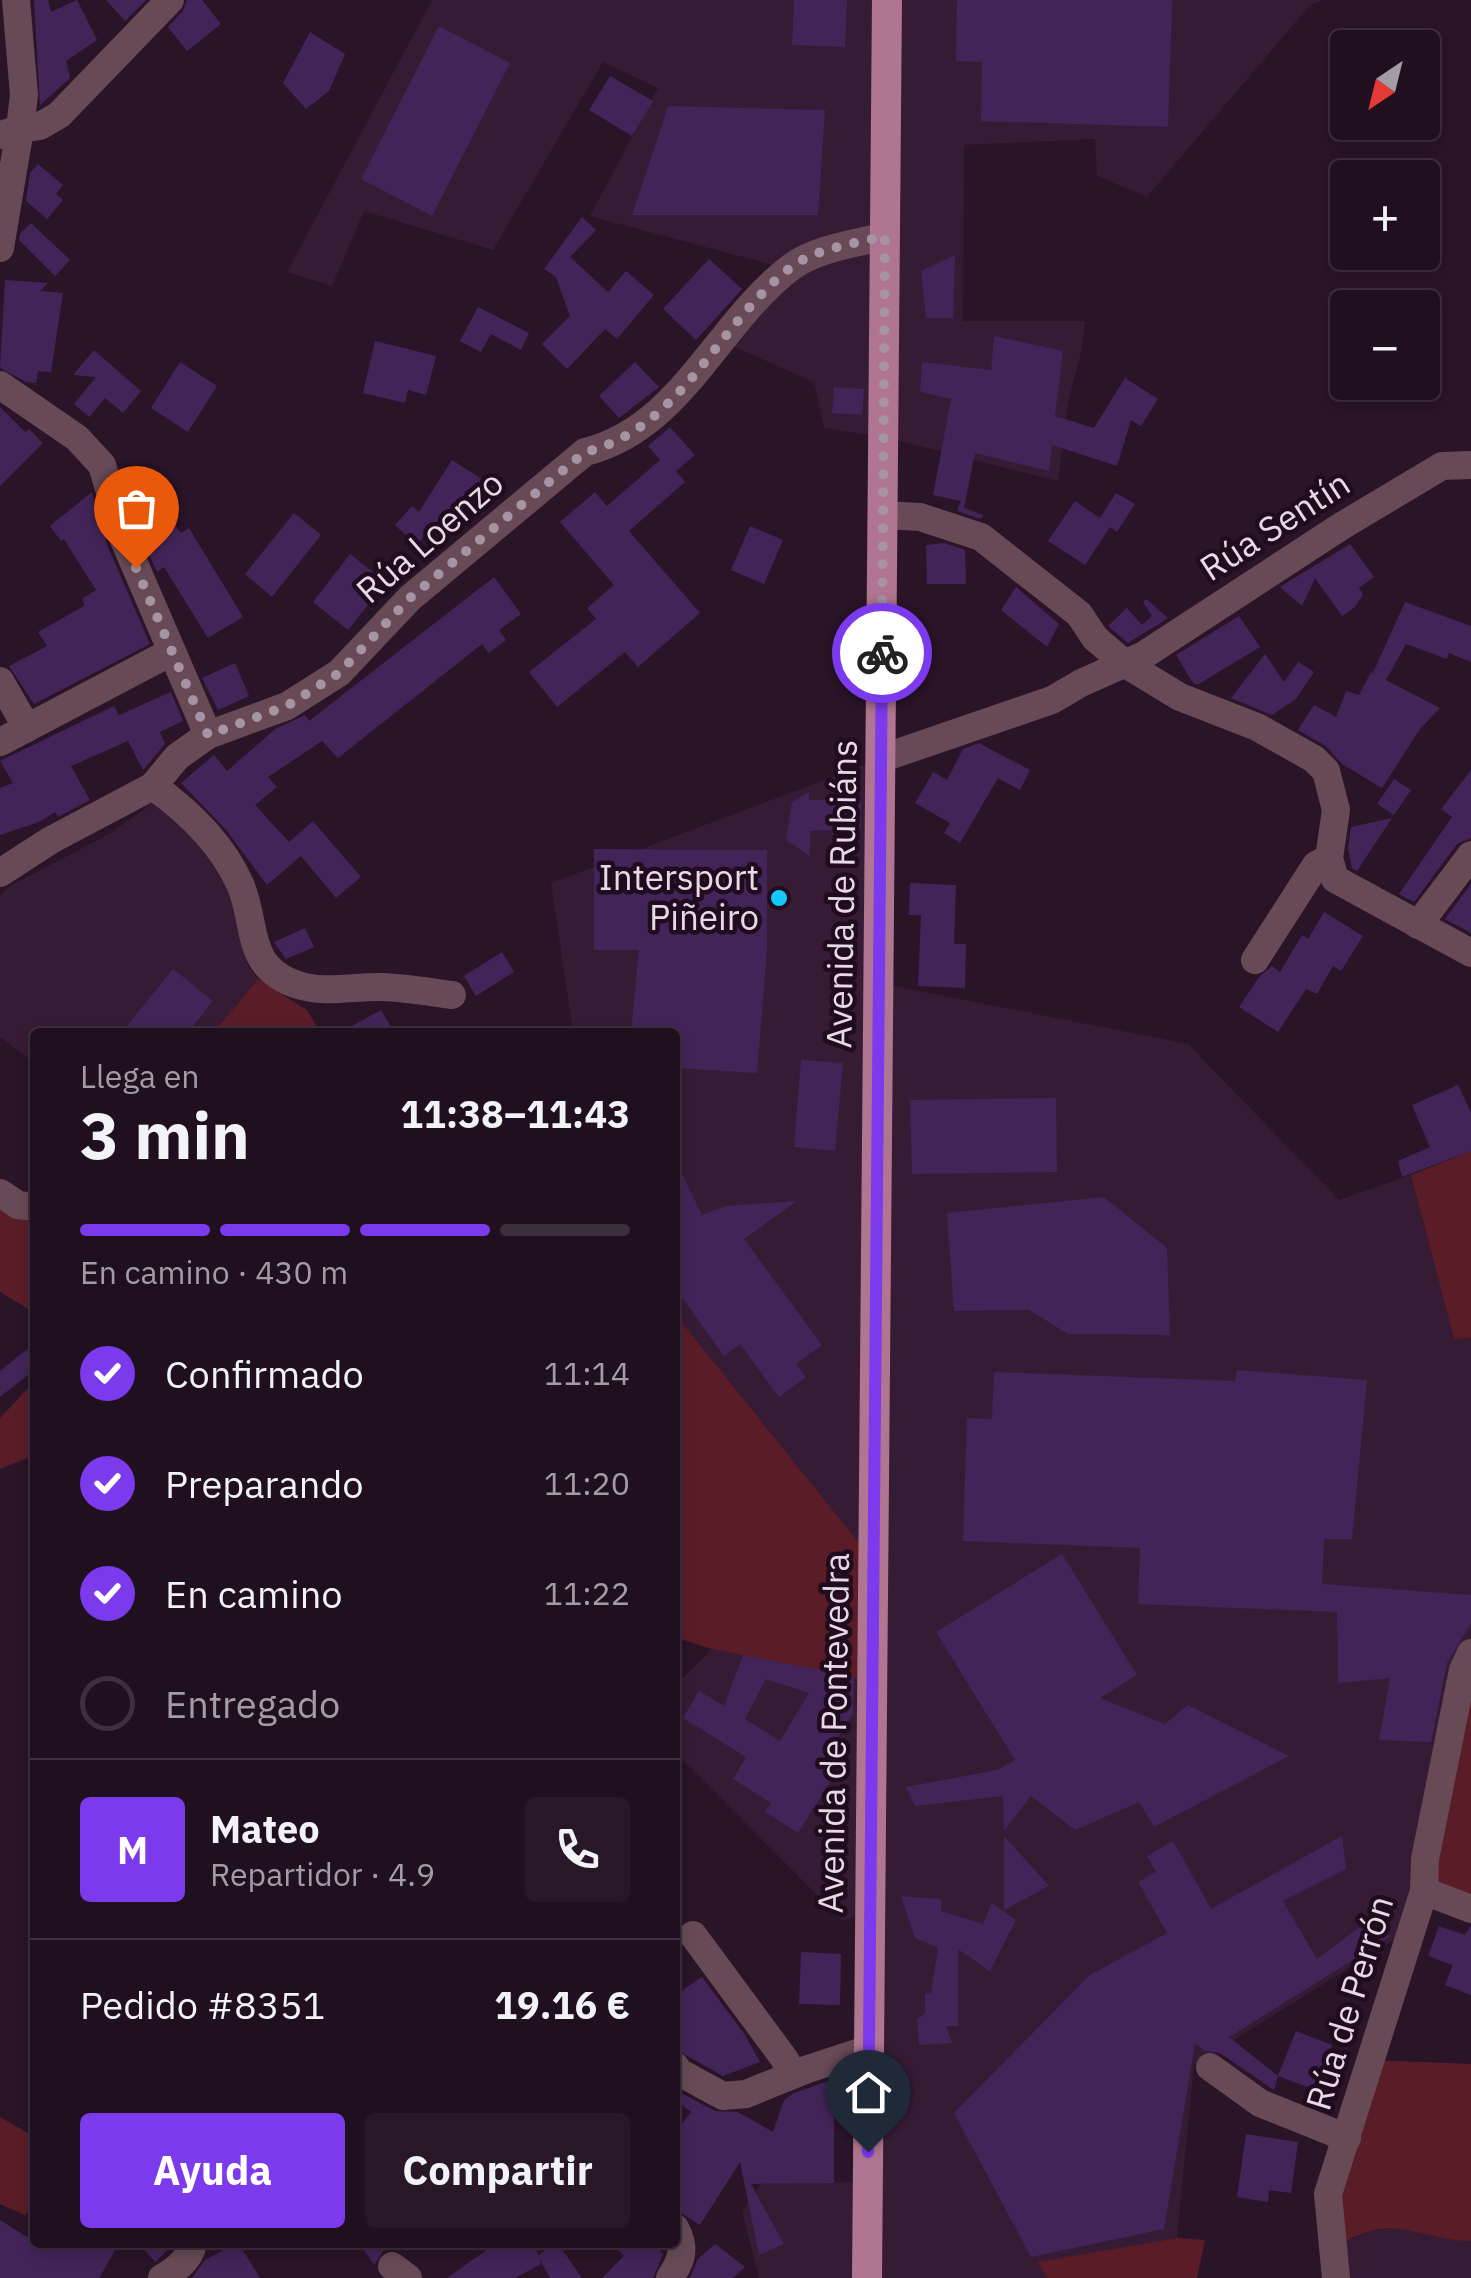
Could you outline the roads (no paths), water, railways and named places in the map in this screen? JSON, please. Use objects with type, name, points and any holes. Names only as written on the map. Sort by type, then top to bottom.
[{"type":"main road","name":"Avenida de Rubiáns","points":[[876,1190],[887,0]]},
{"type":"main road","name":"Avenida de Pontevedra","points":[[866,2278],[876,1190]]},
{"type":"street","points":[[0,248],[10,132],[24,95],[16,0]]},
{"type":"street","points":[[10,132],[40,126],[59,115],[170,0]]},
{"type":"street","name":"Rúa Loenzo","points":[[0,873],[51,840],[153,786],[177,757],[208,735],[287,706],[339,673],[410,598],[585,452],[609,446],[637,432],[666,408],[719,340],[788,269],[808,256],[885,236]]},
{"type":"street","points":[[0,384],[76,438],[102,465],[124,540],[208,735]]},
{"type":"street","name":"Rúa Sentín","points":[[880,759],[1052,700],[1144,655],[1340,527],[1442,466],[1471,465]]},
{"type":"street","points":[[883,515],[920,517],[981,537],[1079,614],[1095,638],[1124,663],[1180,697],[1257,726],[1314,759],[1326,772],[1336,810],[1330,858],[1334,879],[1471,953]]},
{"type":"street","points":[[0,742],[171,652]]},
{"type":"street","points":[[0,681],[27,728]]},
{"type":"street","points":[[153,786],[178,804],[219,849],[241,886],[250,929],[267,968],[294,984],[319,990],[380,987],[452,995]]},
{"type":"street","points":[[1418,926],[1471,855]]},
{"type":"street","points":[[1255,960],[1316,866],[1330,858]]},
{"type":"street","points":[[0,1193],[18,1205],[30,1206]]},
{"type":"street","name":"Rúa de Perrón","points":[[1336,2278],[1328,2194],[1424,1891],[1426,1850],[1463,1670],[1471,1653]]},
{"type":"street","name":"Rúa de Perrón","points":[[1424,1891],[1471,1909]]},
{"type":"street","points":[[693,1935],[786,2061],[788,2078]]},
{"type":"street","points":[[680,2073],[723,2096],[746,2094],[868,2049]]},
{"type":"street","name":"Rúa de Perrón","points":[[1210,2067],[1260,2103],[1347,2138]]},
{"type":"street","points":[[670,2278],[682,2257],[680,2237]]},
{"type":"street","points":[[162,2278],[178,2269],[192,2248]]},
{"type":"place","name":"Intersport Piñeiro","points":[[779,898]]}]
